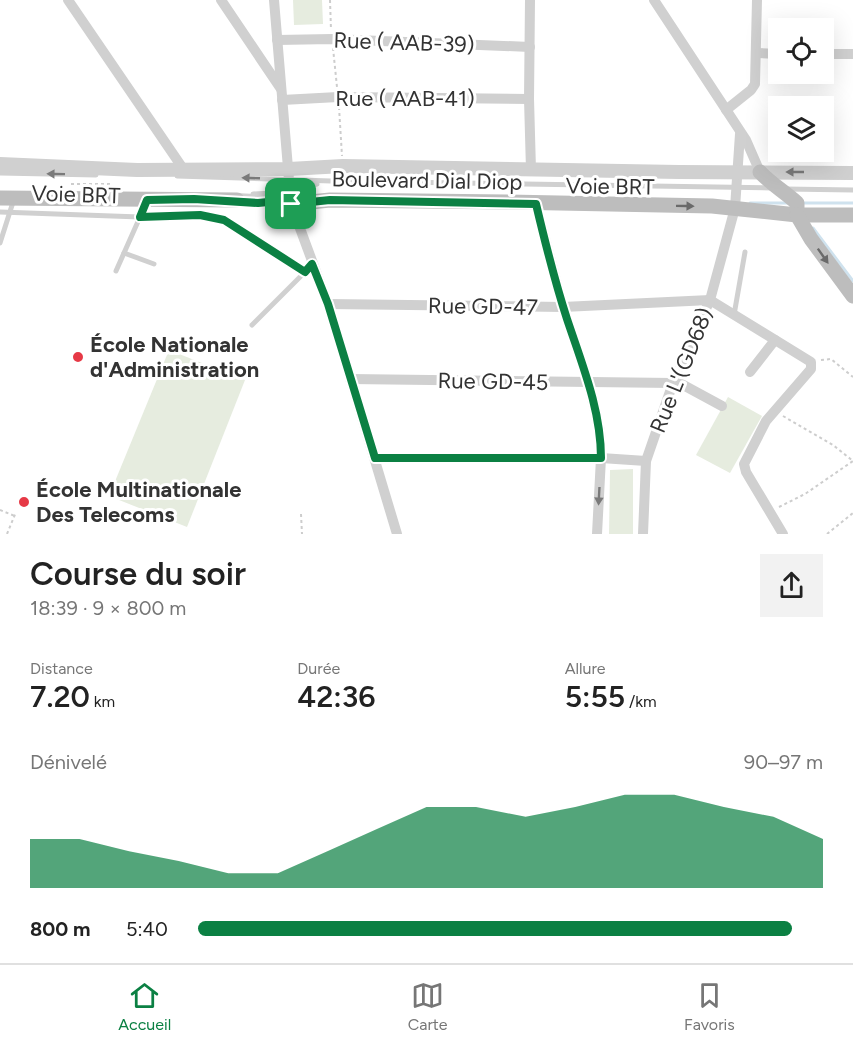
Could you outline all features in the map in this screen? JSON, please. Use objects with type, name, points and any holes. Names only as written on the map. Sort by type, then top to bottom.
[{"type":"main road","points":[[760,172],[797,203],[797,215],[811,239],[853,296]]},
{"type":"main road","name":"Boulevard Dial Diop","points":[[290,185],[330,200],[712,206],[797,215],[853,215]]},
{"type":"main road","name":"Boulevard Dial Diop","points":[[8,203],[237,200]]},
{"type":"street","points":[[68,0],[184,170]]},
{"type":"street","points":[[221,0],[281,95]]},
{"type":"street","points":[[274,0],[290,185],[308,268],[328,304],[397,534]]},
{"type":"street","points":[[530,0],[531,170]]},
{"type":"street","points":[[654,0],[746,140],[760,172]]},
{"type":"street","points":[[726,110],[754,87],[757,0]]},
{"type":"street","name":"Rue ( AAB-39)","points":[[277,40],[332,39],[530,47]]},
{"type":"street","points":[[756,53],[768,54]]},
{"type":"street","points":[[834,54],[853,54]]},
{"type":"street","name":"Rue ( AAB-41)","points":[[281,95],[529,99]]},
{"type":"street","name":"Rue L'(GD68)","points":[[643,534],[646,461],[673,381],[710,300],[735,208],[740,134]]},
{"type":"street","name":"Boulevard Dial Diop","points":[[0,164],[184,170],[290,185],[354,166],[853,173]]},
{"type":"street","name":"Boulevard Dial Diop","points":[[237,200],[258,203],[278,201],[290,185]]},
{"type":"street","points":[[536,204],[563,307],[588,382],[600,431],[597,534]]},
{"type":"street","points":[[710,300],[811,362],[811,369],[766,421],[744,464],[746,472],[783,534]]},
{"type":"street","name":"Rue GD-47","points":[[328,304],[563,307],[710,300]]},
{"type":"street","points":[[750,372],[775,340]]},
{"type":"street","name":"Rue GD-45","points":[[350,379],[673,381]]},
{"type":"street","points":[[673,381],[722,406]]},
{"type":"street","points":[[375,458],[601,458],[646,461]]},
{"type":"lane","name":"Voie BRT","points":[[0,173],[290,185],[331,182],[853,190]]},
{"type":"lane","name":"Voie BRT","points":[[0,192],[129,196],[258,195],[290,185],[331,182]]},
{"type":"lane","points":[[116,272],[147,200]]},
{"type":"lane","points":[[8,203],[140,217],[200,215],[224,220],[308,268],[252,325]]},
{"type":"lane","points":[[0,212],[8,203]]},
{"type":"lane","points":[[0,243],[8,203]]},
{"type":"lane","points":[[734,315],[745,252]]},
{"type":"lane","points":[[124,253],[153,264]]},
{"type":"path","points":[[330,0],[332,39]]},
{"type":"path","points":[[71,184],[110,184]]},
{"type":"path","points":[[811,362],[831,359],[853,377]]},
{"type":"path","points":[[770,511],[805,494],[853,461],[833,445],[775,411]]},
{"type":"path","points":[[0,510],[16,514],[7,534]]},
{"type":"path","points":[[827,534],[853,513]]},
{"type":"path","points":[[301,514],[302,534]]},
{"type":"shaded area","points":[[293,0],[322,0],[323,24],[294,25]]},
{"type":"shaded area","points":[[169,350],[245,380],[187,527],[109,496]]},
{"type":"shaded area","points":[[728,397],[762,416],[730,473],[696,455]]},
{"type":"shaded area","points":[[633,469],[633,534],[609,534],[610,470]]},
{"type":"waterway","points":[[750,203],[788,203]]},
{"type":"waterway","points":[[801,203],[853,203]]},
{"type":"waterway","points":[[813,228],[853,281]]},
{"type":"place","name":"École Nationale d'Administration","points":[[78,357]]},
{"type":"place","name":"École Multinationale Des Telecoms","points":[[24,502]]},
{"type":"route","points":[[147,200],[237,200],[258,203],[278,201],[291,204],[330,200],[536,204],[563,307],[588,382],[600,431],[601,458],[375,458],[328,304],[312,264],[305,272],[224,220],[200,215],[140,217],[147,200]]}]
